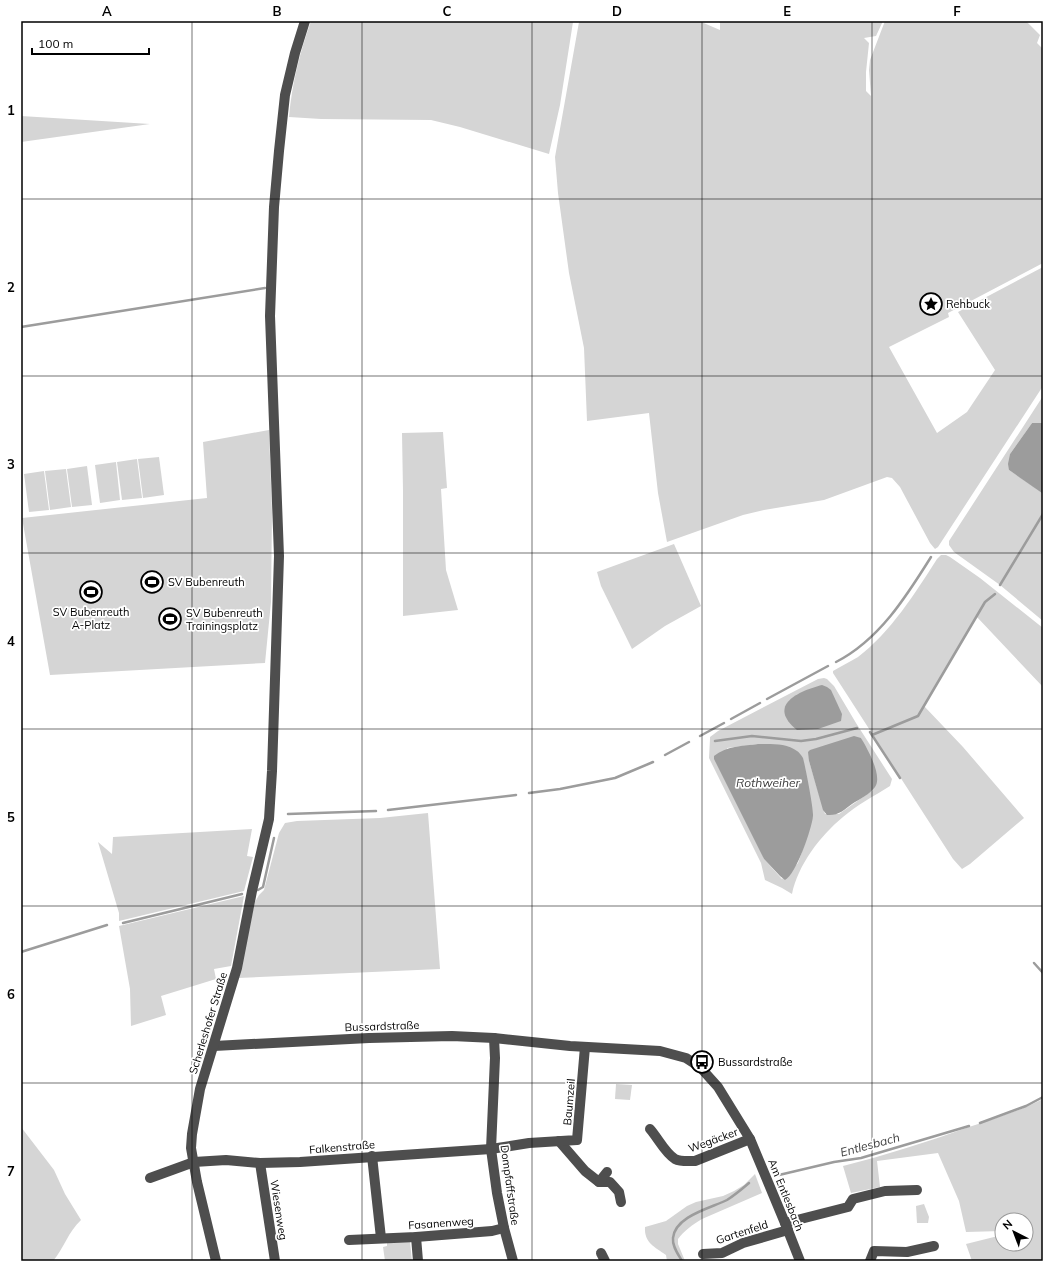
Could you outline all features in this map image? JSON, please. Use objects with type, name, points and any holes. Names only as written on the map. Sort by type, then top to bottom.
[{"type":"street","name":"Scherleshofer Straße","points":[[216,1261],[197,1182],[191,1148],[195,1112],[200,1089],[237,968],[252,891],[269,819],[279,556],[270,316],[274,207],[285,95],[295,53],[305,21]]},
{"type":"street","name":"Bussardstraße","points":[[214,1046],[435,1036],[494,1038],[586,1047],[660,1051],[686,1058],[700,1067],[718,1087],[750,1139]]},
{"type":"street","name":"Dompfaffstraße","points":[[494,1038],[495,1058],[491,1149],[497,1193],[504,1228],[513,1261]]},
{"type":"street","name":"Baumzeil","points":[[491,1149],[529,1143],[577,1140],[586,1047]]},
{"type":"street","name":"Wegäcker","points":[[650,1129],[675,1159],[685,1162],[695,1161],[750,1139]]},
{"type":"street","name":"Am Entlesbach","points":[[750,1139],[800,1261]]},
{"type":"street","points":[[558,1141],[583,1172],[599,1182],[610,1182],[619,1192],[621,1202]]},
{"type":"street","name":"Falkenstraße","points":[[194,1162],[226,1160],[260,1163],[307,1162],[372,1156],[491,1149]]},
{"type":"street","points":[[372,1156],[381,1238]]},
{"type":"street","points":[[150,1178],[194,1162]]},
{"type":"street","name":"Wiesenweg","points":[[260,1163],[275,1261]]},
{"type":"street","points":[[599,1182],[607,1172]]},
{"type":"street","name":"Gartenfeld","points":[[703,1254],[722,1253],[743,1243],[848,1207],[853,1199],[885,1191],[917,1190]]},
{"type":"street","name":"Fasanenweg","points":[[349,1240],[416,1237],[492,1231],[504,1228]]},
{"type":"street","points":[[416,1237],[418,1261]]},
{"type":"street","points":[[870,1261],[874,1252],[907,1252],[934,1246]]},
{"type":"shaded area","points":[[311,21],[699,21],[720,30],[720,23],[717,21],[883,21],[876,36],[864,38],[869,43],[866,91],[871,96],[869,70],[870,60],[885,21],[1026,21],[1040,35],[1037,43],[1043,49],[1043,263],[948,313],[949,317],[889,347],[937,433],[967,412],[995,370],[958,312],[1043,267],[1043,386],[938,547],[935,549],[930,543],[900,487],[892,478],[887,477],[824,500],[743,515],[667,542],[658,493],[649,413],[587,421],[584,348],[569,273],[558,193],[555,157],[579,22],[573,22],[560,105],[549,154],[460,127],[431,120],[321,119],[289,117],[297,68]]},
{"type":"shaded area","points":[[21,116],[150,124],[21,142]]},
{"type":"shaded area","points":[[1043,396],[1043,423],[1032,423],[1010,454],[1009,470],[1043,492],[1043,621],[1000,585],[954,552],[949,545],[949,541]]},
{"type":"shaded area","name":"SV Bubenreuth","points":[[269,430],[272,512],[271,602],[265,663],[50,675],[22,518],[207,498],[203,442]]},
{"type":"shaded area","points":[[443,432],[447,488],[441,489],[446,570],[458,610],[403,616],[402,433]]},
{"type":"shaded area","points":[[159,457],[164,495],[143,498],[138,459]]},
{"type":"shaded area","points":[[137,459],[142,498],[122,500],[117,462]]},
{"type":"shaded area","points":[[116,462],[120,500],[100,503],[95,465]]},
{"type":"shaded area","points":[[87,466],[92,505],[72,507],[67,469]]},
{"type":"shaded area","points":[[66,469],[71,507],[50,510],[45,471]]},
{"type":"shaded area","points":[[44,471],[49,510],[29,512],[24,474]]},
{"type":"shaded area","points":[[674,544],[701,606],[665,626],[632,649],[601,586],[597,572]]},
{"type":"shaded area","points":[[941,555],[950,557],[980,578],[1043,628],[1043,687],[976,616],[924,706],[963,747],[1024,818],[970,864],[962,869],[953,859],[833,673],[833,671],[858,657],[892,624]]},
{"type":"shaded area","points":[[818,679],[827,679],[834,686],[892,779],[890,786],[848,813],[818,842],[799,872],[792,894],[765,880],[761,863],[709,758],[710,737],[718,731]],"holes":[[[861,738],[873,764],[873,790],[839,814],[825,814],[809,761]],[[758,744],[813,815],[798,863],[782,879],[764,859],[727,748]]]},
{"type":"shaded area","points":[[428,813],[440,969],[238,978],[255,902],[264,890],[279,833],[285,823],[297,821],[380,818]]},
{"type":"shaded area","points":[[252,829],[247,856],[253,857],[244,891],[119,921],[119,913],[98,842],[112,854],[113,837]]},
{"type":"shaded area","points":[[244,896],[231,966],[214,969],[216,979],[161,996],[166,1015],[131,1026],[130,989],[119,926]]},
{"type":"shaded area","points":[[616,1084],[632,1085],[630,1100],[615,1099]]},
{"type":"shaded area","points":[[1043,1099],[1043,1261],[972,1261],[966,1244],[994,1237],[994,1252],[1034,1252],[1034,1212],[994,1212],[994,1231],[966,1232],[959,1201],[938,1153],[877,1161],[880,1187],[851,1193],[843,1166],[938,1138],[1025,1107]]},
{"type":"shaded area","points":[[21,1127],[54,1170],[65,1194],[81,1220],[53,1261],[21,1261]]},
{"type":"shaded area","points":[[755,1174],[762,1193],[702,1219],[688,1228],[678,1239],[678,1244],[685,1261],[667,1261],[666,1255],[648,1241],[645,1227],[666,1221],[687,1206],[696,1202],[723,1196],[734,1191],[744,1185]]},
{"type":"shaded area","points":[[924,1204],[929,1217],[928,1223],[917,1223],[916,1206]]},
{"type":"shaded area","points":[[387,1241],[410,1242],[412,1261],[385,1261],[383,1247],[387,1246]]},
{"type":"water","points":[[1032,423],[1043,423],[1042,493],[1009,470],[1008,464],[1010,454]]},
{"type":"water","points":[[822,685],[831,690],[842,714],[841,721],[818,729],[797,730],[788,721],[785,713],[785,706],[789,700],[796,695]]},
{"type":"water","name":"Rothweiher","points":[[854,736],[861,738],[870,755],[876,769],[877,782],[875,787],[870,792],[838,814],[827,815],[823,810],[809,761],[808,752],[810,750]]},
{"type":"water","name":"Rothweiher","points":[[758,744],[784,745],[793,748],[800,754],[803,758],[811,797],[813,816],[807,840],[794,870],[785,880],[764,859],[714,759],[714,756],[729,748]]},
{"type":"waterway","points":[[21,327],[265,288]]},
{"type":"waterway","points":[[1000,585],[1043,514]]},
{"type":"waterway","points":[[836,662],[851,653],[878,630],[912,587],[931,557]]},
{"type":"waterway","points":[[872,735],[918,716],[985,602],[995,594]]},
{"type":"waterway","points":[[767,699],[828,666]]},
{"type":"waterway","points":[[731,719],[760,703]]},
{"type":"waterway","points":[[700,736],[724,723]]},
{"type":"waterway","points":[[715,741],[752,736],[801,741],[816,739],[857,728]]},
{"type":"waterway","points":[[870,732],[900,778]]},
{"type":"waterway","points":[[665,755],[689,742]]},
{"type":"waterway","points":[[529,793],[560,789],[615,778],[653,762]]},
{"type":"waterway","points":[[388,810],[516,795]]},
{"type":"waterway","points":[[288,814],[376,811]]},
{"type":"waterway","points":[[258,890],[263,887],[274,838]]},
{"type":"waterway","points":[[123,923],[242,894]]},
{"type":"waterway","points":[[21,952],[107,925]]},
{"type":"waterway","points":[[1034,963],[1043,973]]},
{"type":"waterway","points":[[980,1123],[1026,1106],[1043,1097]]},
{"type":"waterway","name":"Entlesbach","points":[[774,1174],[779,1175],[834,1162],[861,1158],[969,1126]]},
{"type":"waterway","name":"Entlesbach","points":[[682,1261],[673,1244],[675,1230],[680,1224],[687,1218],[727,1200],[749,1183]]},
{"type":"place","name":"Rehbuck","points":[[931,304]]},
{"type":"place","name":"SV Bubenreuth","points":[[152,582]]},
{"type":"place","name":"SV Bubenreuth A-Platz","points":[[91,592]]},
{"type":"place","name":"SV Bubenreuth Trainingsplatz","points":[[170,619]]},
{"type":"place","name":"Bussardstraße","points":[[702,1062]]}]
